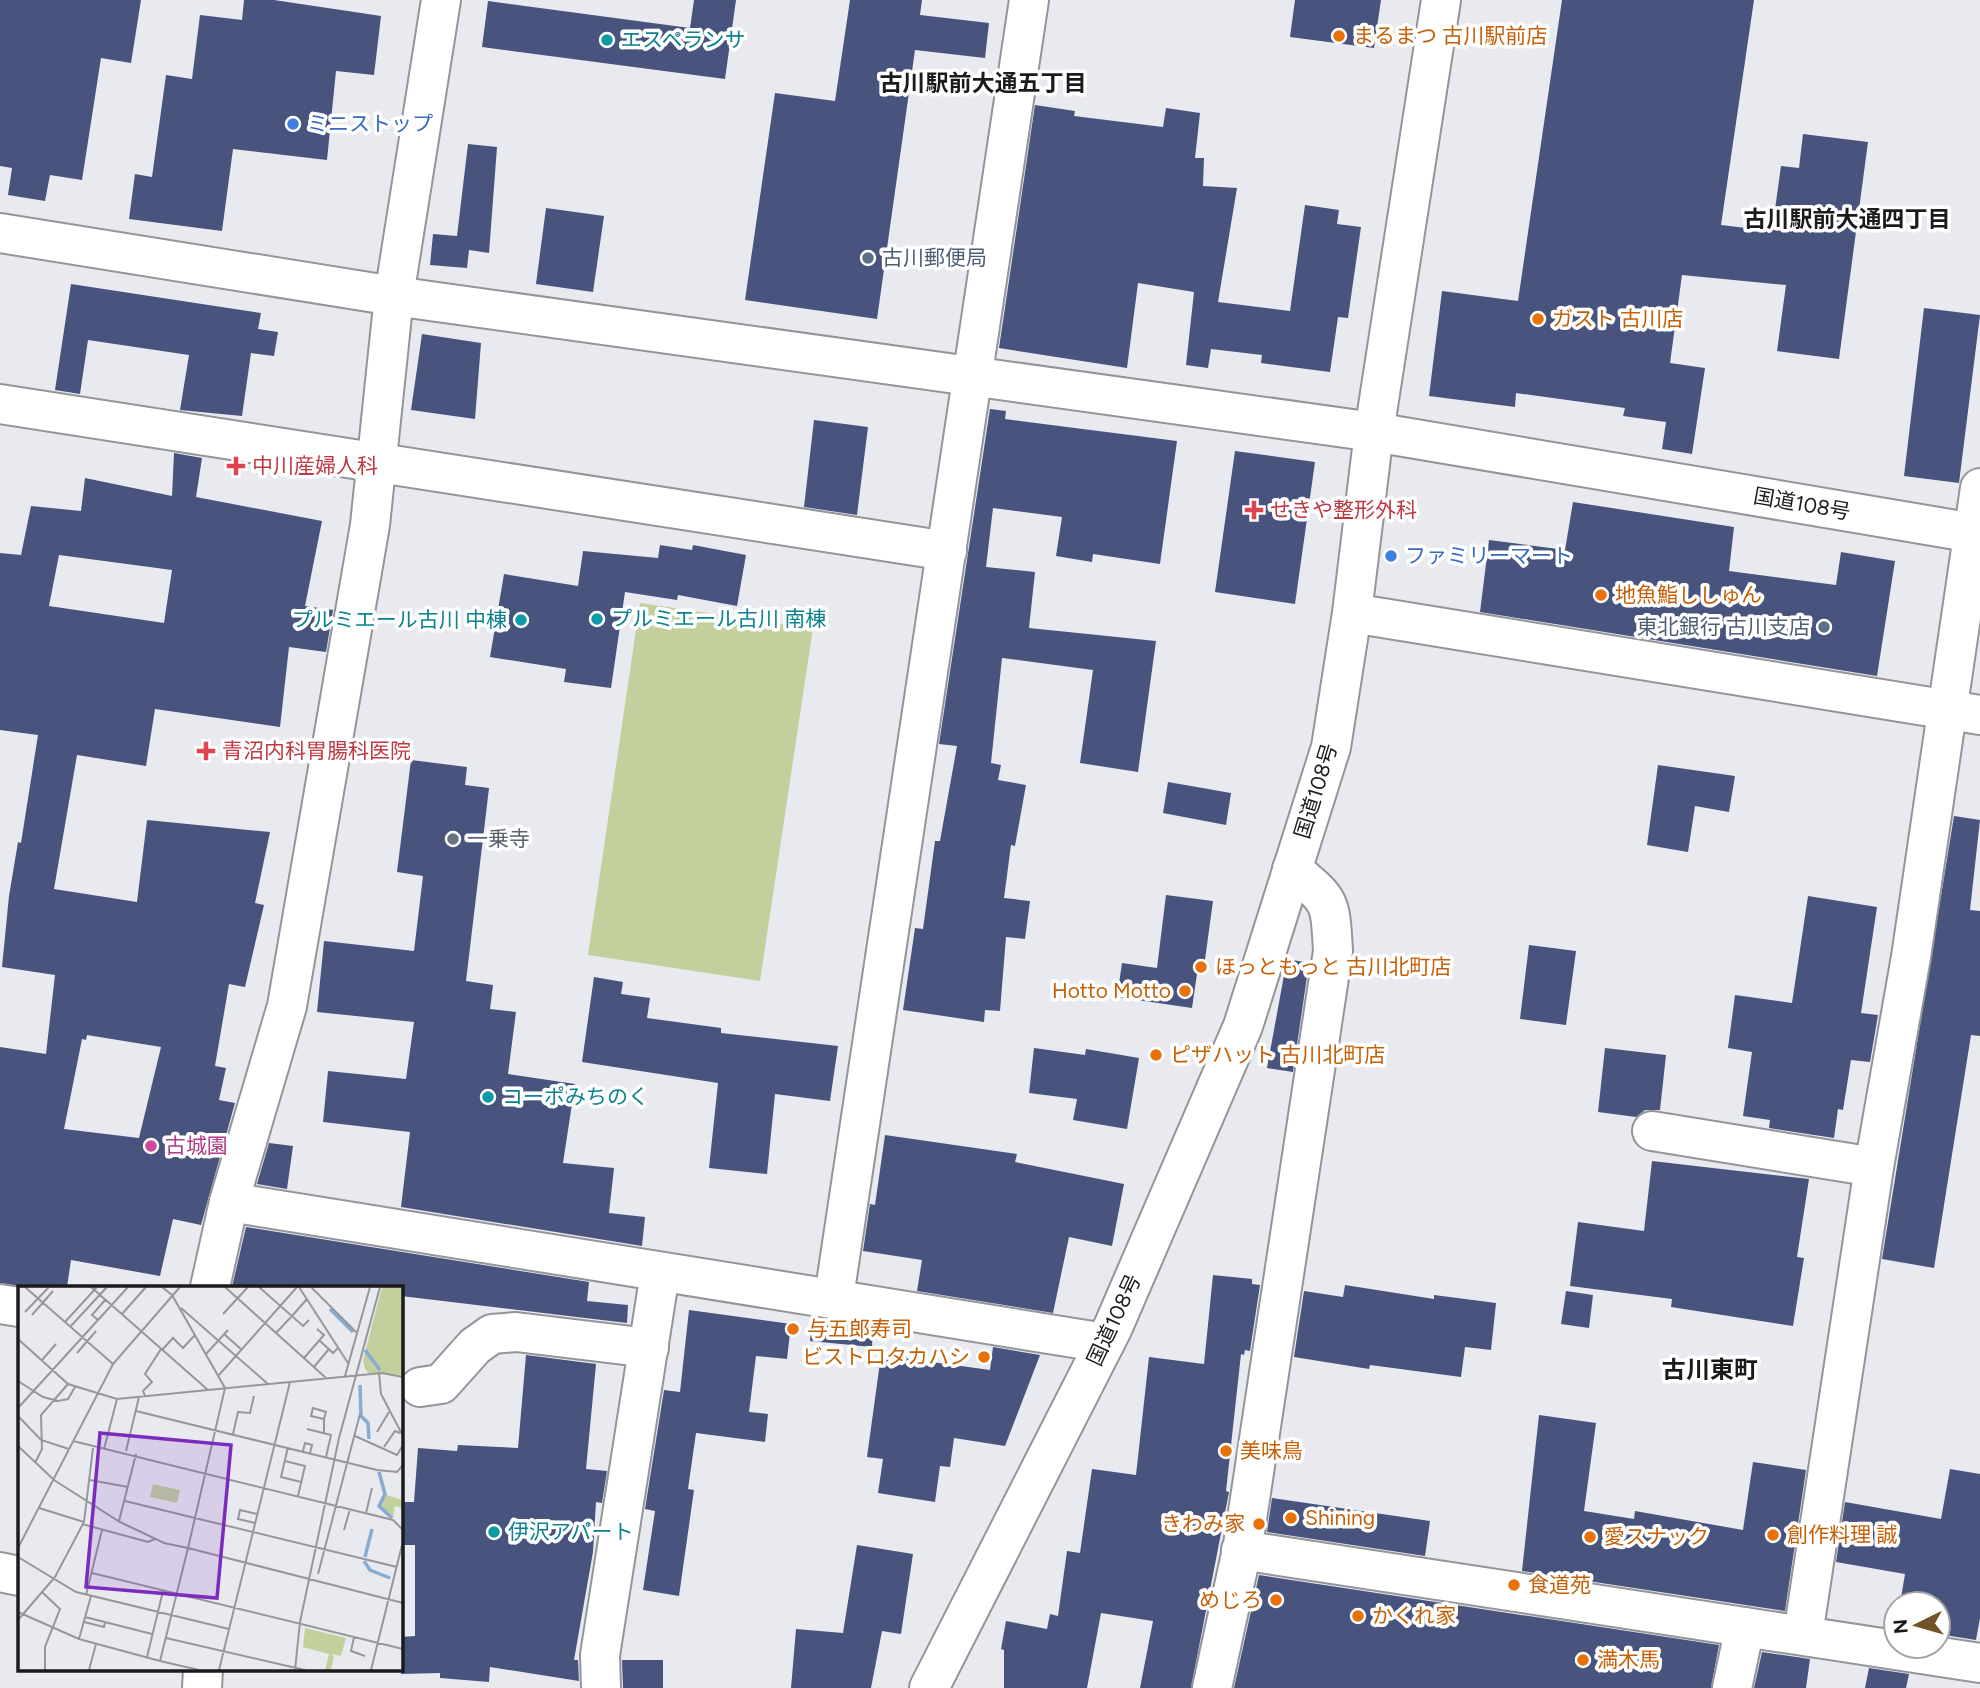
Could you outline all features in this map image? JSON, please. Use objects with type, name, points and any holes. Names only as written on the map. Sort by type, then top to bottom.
[{"type":"main road","points":[[210,1286],[229,1202],[287,1006],[370,525],[394,296],[441,0]]},
{"type":"main road","points":[[834,1297],[1029,0]]},
{"type":"main road","points":[[0,233],[394,296],[1374,432],[1441,0]]},
{"type":"main road","points":[[0,404],[947,551]]},
{"type":"main road","name":"国道108号","points":[[929,1688],[1105,1343],[1243,1026],[1331,747],[1352,613],[1374,432],[1976,533]]},
{"type":"main road","points":[[1803,1635],[1874,1167],[1912,957],[1963,712],[1980,488]]},
{"type":"main road","points":[[1352,613],[1963,712]]},
{"type":"main road","points":[[1212,1688],[1241,1550],[1333,951],[1331,917],[1326,898],[1292,869]]},
{"type":"main road","points":[[1652,1131],[1874,1167]]},
{"type":"main road","points":[[229,1202],[660,1273],[834,1297],[1105,1343]]},
{"type":"main road","points":[[601,1688],[600,1656],[660,1273]]},
{"type":"main road","points":[[0,1304],[18,1307]]},
{"type":"main road","points":[[420,1387],[441,1384],[475,1346],[492,1334],[516,1332],[649,1349]]},
{"type":"main road","points":[[1241,1550],[1980,1662]]},
{"type":"main road","points":[[0,1572],[18,1576]]},
{"type":"main road","points":[[1732,1688],[1745,1626]]},
{"type":"main road","points":[[202,1688],[203,1670]]},
{"type":"green space","points":[[640,603],[813,628],[760,981],[588,955]]},
{"type":"building","points":[[0,0],[141,0],[131,63],[101,58],[82,180],[50,175],[45,201],[8,195],[12,168],[0,166]]},
{"type":"building","points":[[244,0],[274,0],[381,16],[374,75],[336,71],[327,160],[233,149],[222,231],[129,219],[135,174],[152,177],[166,75],[192,79],[200,15],[242,20]]},
{"type":"building","name":"エスペランサ","points":[[694,0],[736,0],[725,79],[482,47],[488,1],[690,28]]},
{"type":"building","points":[[850,0],[922,0],[920,15],[989,23],[985,58],[915,50],[877,319],[745,300],[775,93],[835,101]]},
{"type":"building","points":[[1295,0],[1381,0],[1374,48],[1290,37]]},
{"type":"building","points":[[1562,0],[1754,0],[1721,225],[1772,231],[1781,166],[1799,168],[1803,134],[1868,142],[1839,359],[1777,351],[1786,285],[1682,275],[1670,363],[1705,368],[1692,454],[1662,449],[1666,422],[1623,416],[1625,408],[1516,393],[1515,407],[1429,396],[1442,291],[1518,301]]},
{"type":"building","points":[[1035,105],[1075,111],[1074,116],[1163,127],[1166,108],[1200,113],[1195,158],[1204,158],[1203,186],[1237,188],[1218,302],[1290,311],[1305,205],[1339,210],[1337,224],[1361,227],[1348,318],[1338,317],[1330,372],[1261,363],[1262,355],[1211,349],[1208,368],[1186,365],[1194,292],[1138,283],[1127,368],[999,348]]},
{"type":"building","points":[[468,144],[497,147],[489,253],[469,250],[467,268],[430,265],[433,234],[457,236]]},
{"type":"building","points":[[546,208],[604,216],[593,292],[536,284]]},
{"type":"building","points":[[71,284],[261,313],[258,329],[278,332],[274,356],[251,353],[242,416],[180,410],[189,355],[88,340],[80,394],[55,390]]},
{"type":"building","points":[[1924,308],[1980,315],[1959,483],[1904,476]]},
{"type":"building","points":[[422,334],[481,343],[475,419],[411,410]]},
{"type":"building","points":[[990,409],[1006,411],[1005,419],[1177,441],[1160,564],[1093,554],[1092,562],[1056,556],[1062,517],[993,508],[986,567],[1035,572],[1029,628],[1156,641],[1138,772],[1080,763],[1093,670],[1002,658],[991,763],[1001,765],[998,780],[1026,785],[1015,846],[1011,845],[1004,898],[1030,901],[1025,939],[1006,937],[1000,1011],[985,1010],[984,1022],[903,1010],[915,928],[923,929],[935,841],[940,841],[957,746],[939,744]]},
{"type":"building","points":[[814,420],[868,427],[857,515],[804,507]]},
{"type":"building","points":[[1235,451],[1315,462],[1295,604],[1215,592]]},
{"type":"building","points":[[174,453],[202,458],[196,497],[322,521],[305,606],[333,610],[326,652],[289,647],[280,727],[155,709],[146,766],[77,755],[54,889],[137,902],[147,820],[270,832],[255,903],[264,905],[245,987],[229,984],[215,1066],[226,1068],[219,1100],[235,1103],[201,1225],[173,1219],[160,1276],[71,1260],[67,1286],[20,1286],[0,1283],[0,1047],[46,1054],[55,975],[2,967],[9,896],[18,842],[21,843],[38,735],[0,730],[0,553],[21,555],[31,506],[81,511],[85,478],[172,496]],"holes":[[[59,555],[172,570],[164,623],[49,606]],[[87,1035],[161,1047],[139,1138],[64,1129],[82,1039],[86,1040]]]},
{"type":"building","points":[[1573,502],[1734,527],[1729,571],[1836,585],[1841,552],[1895,561],[1877,676],[1480,612],[1489,540],[1565,550]]},
{"type":"building","points":[[660,545],[692,550],[693,545],[746,555],[737,606],[678,595],[677,600],[625,592],[611,688],[564,682],[566,669],[490,657],[504,574],[578,586],[583,551],[658,558]]},
{"type":"building","points":[[411,760],[467,767],[465,785],[489,788],[466,981],[493,985],[490,1009],[516,1012],[508,1074],[575,1084],[563,1163],[614,1168],[609,1213],[645,1217],[642,1246],[401,1207],[410,1132],[323,1122],[328,1071],[406,1079],[414,1022],[317,1012],[324,941],[414,951],[423,876],[397,872]]},
{"type":"building","points":[[1658,765],[1735,776],[1729,812],[1695,806],[1688,852],[1647,845]]},
{"type":"building","points":[[1168,782],[1231,793],[1226,825],[1163,813]]},
{"type":"building","points":[[1954,816],[1980,820],[1970,910],[1980,911],[1980,1036],[1971,1035],[1934,1268],[1882,1259]]},
{"type":"building","points":[[1166,895],[1213,901],[1204,967],[1198,967],[1192,1008],[1117,997],[1122,963],[1157,968]]},
{"type":"building","points":[[1808,896],[1877,907],[1861,1013],[1878,1015],[1870,1062],[1851,1060],[1843,1110],[1838,1109],[1834,1138],[1769,1128],[1770,1120],[1743,1116],[1752,1052],[1728,1048],[1735,995],[1792,1003]]},
{"type":"building","points":[[1529,945],[1576,951],[1566,1025],[1520,1019]]},
{"type":"building","points":[[1287,959],[1309,963],[1293,1072],[1267,1068]]},
{"type":"building","points":[[594,977],[623,982],[621,994],[650,998],[647,1018],[721,1028],[721,1033],[838,1046],[830,1101],[775,1094],[767,1174],[709,1168],[718,1083],[582,1062]]},
{"type":"building","points":[[1034,1048],[1085,1055],[1086,1049],[1139,1058],[1127,1129],[1073,1120],[1077,1099],[1029,1093]]},
{"type":"building","points":[[1605,1048],[1666,1055],[1660,1110],[1645,1110],[1636,1117],[1598,1112]]},
{"type":"building","points":[[885,1135],[1017,1154],[1015,1162],[1124,1184],[1112,1246],[1069,1237],[1053,1313],[917,1291],[922,1260],[863,1251],[870,1204],[875,1205]]},
{"type":"building","points":[[269,1143],[293,1146],[287,1189],[257,1184]]},
{"type":"building","points":[[1652,1161],[1809,1179],[1797,1257],[1804,1258],[1793,1326],[1671,1307],[1672,1299],[1570,1286],[1578,1222],[1644,1231]]},
{"type":"building","points":[[246,1227],[589,1282],[587,1301],[628,1305],[627,1323],[402,1296],[402,1286],[232,1286]]},
{"type":"building","points":[[1213,1275],[1252,1279],[1252,1284],[1260,1285],[1250,1351],[1245,1350],[1244,1355],[1241,1354],[1226,1491],[1229,1492],[1191,1688],[1140,1688],[1153,1621],[1101,1613],[1087,1688],[1004,1688],[1004,1650],[1001,1649],[1006,1621],[1047,1629],[1050,1614],[1058,1616],[1067,1551],[1080,1553],[1092,1469],[1136,1475],[1149,1357],[1204,1364]]},
{"type":"building","points":[[1345,1285],[1434,1299],[1434,1295],[1496,1303],[1491,1350],[1465,1347],[1461,1377],[1370,1365],[1369,1369],[1294,1357],[1304,1291],[1343,1297]]},
{"type":"building","points":[[1566,1291],[1593,1295],[1589,1328],[1561,1324]]},
{"type":"building","points":[[689,1310],[791,1324],[787,1359],[756,1356],[749,1412],[768,1414],[765,1442],[696,1433],[688,1489],[694,1490],[679,1596],[643,1590],[655,1511],[645,1509],[664,1390],[680,1392]]},
{"type":"building","points":[[812,1318],[873,1328],[872,1347],[810,1341]]},
{"type":"building","points":[[993,1347],[1040,1355],[1005,1446],[954,1438],[950,1467],[940,1466],[935,1502],[878,1493],[883,1459],[867,1457],[881,1355],[990,1370]]},
{"type":"building","points":[[526,1355],[596,1364],[586,1469],[607,1471],[602,1503],[596,1502],[593,1552],[574,1660],[578,1660],[579,1681],[490,1667],[489,1682],[440,1678],[440,1673],[401,1674],[402,1637],[415,1636],[415,1545],[402,1545],[402,1502],[414,1502],[418,1448],[457,1451],[458,1445],[518,1448]]},
{"type":"building","points":[[1539,1415],[1596,1423],[1584,1511],[1634,1519],[1635,1511],[1743,1530],[1753,1462],[1806,1470],[1785,1611],[1522,1571]]},
{"type":"building","points":[[1950,1469],[1980,1474],[1980,1618],[1976,1640],[1952,1636],[1952,1590],[1902,1590],[1905,1574],[1836,1562],[1845,1502],[1941,1519]]},
{"type":"building","points":[[1272,1498],[1430,1521],[1425,1556],[1267,1532]]},
{"type":"building","points":[[857,1545],[913,1554],[901,1634],[882,1631],[871,1688],[791,1688],[796,1629],[843,1633]]},
{"type":"building","points":[[1259,1575],[1719,1645],[1711,1688],[1234,1688]]},
{"type":"building","points":[[1762,1652],[1810,1659],[1806,1688],[1754,1688]]},
{"type":"building","points":[[622,1660],[663,1660],[663,1688],[623,1688]]},
{"type":"building","points":[[1869,1668],[1909,1674],[1906,1688],[1865,1688]]},
{"type":"place","name":"まるまつ 古川駅前店","points":[[1339,36]]},
{"type":"place","name":"エスペランサ","points":[[607,40]]},
{"type":"place","name":"ミニストップ","points":[[293,124]]},
{"type":"place","name":"古川郵便局","points":[[868,258]]},
{"type":"place","name":"ガスト 古川店","points":[[1538,319]]},
{"type":"place","name":"中川産婦人科","points":[[236,466]]},
{"type":"place","name":"せきや整形外科","points":[[1254,510]]},
{"type":"place","name":"ファミリーマート","points":[[1391,556]]},
{"type":"place","name":"地魚鮨ししゅん","points":[[1601,595]]},
{"type":"place","name":"プルミエール古川 南棟","points":[[597,619]]},
{"type":"place","name":"プルミエール古川 中棟","points":[[521,620]]},
{"type":"place","name":"東北銀行 古川支店","points":[[1824,627]]},
{"type":"place","name":"青沼内科胃腸科医院","points":[[206,751]]},
{"type":"place","name":"一乗寺","points":[[453,839]]},
{"type":"place","name":"ほっともっと 古川北町店","points":[[1201,967]]},
{"type":"place","name":"Hotto Motto","points":[[1185,991]]},
{"type":"place","name":"ピザハット 古川北町店","points":[[1156,1055]]},
{"type":"place","name":"コーポみちのく","points":[[488,1097]]},
{"type":"place","name":"古城園","points":[[151,1146]]},
{"type":"place","name":"与五郎寿司","points":[[793,1329]]},
{"type":"place","name":"ビストロタカハシ","points":[[984,1357]]},
{"type":"place","name":"美味鳥","points":[[1226,1451]]},
{"type":"place","name":"Shining","points":[[1291,1518]]},
{"type":"place","name":"きわみ家","points":[[1259,1524]]},
{"type":"place","name":"伊沢アパート","points":[[494,1532]]},
{"type":"place","name":"創作料理 誠","points":[[1773,1535]]},
{"type":"place","name":"愛スナック","points":[[1590,1537]]},
{"type":"place","name":"食道苑","points":[[1514,1585]]},
{"type":"place","name":"めじろ","points":[[1276,1600]]},
{"type":"place","name":"かくれ家","points":[[1358,1616]]},
{"type":"place","name":"満木馬","points":[[1583,1660]]},
{"type":"district","name":"古川駅前大通五丁目","points":[[983,83]]},
{"type":"district","name":"古川駅前大通四丁目","points":[[1847,219]]},
{"type":"district","name":"古川東町","points":[[1710,1370]]}]
